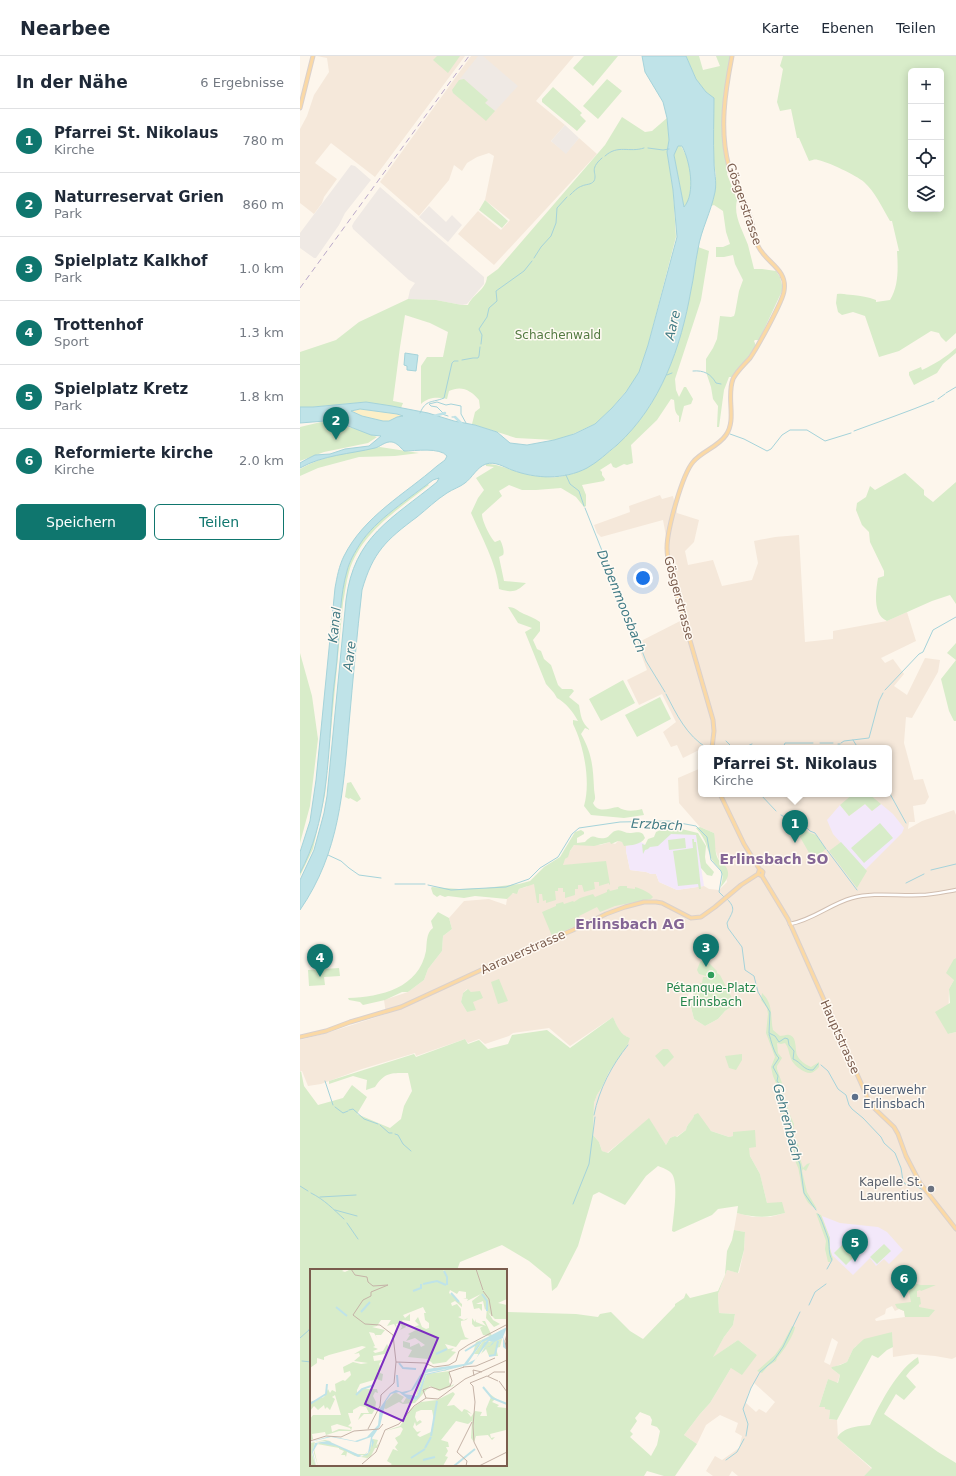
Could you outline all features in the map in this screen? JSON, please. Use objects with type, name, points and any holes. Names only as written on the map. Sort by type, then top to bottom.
[{"type":"main road","points":[[300,108],[313,56]]},
{"type":"main road","name":"Gösgerstrasse","points":[[712,745],[713,720],[671,575],[667,553],[667,540],[686,474],[697,458],[720,442],[729,429],[731,420],[731,387],[733,380],[753,353],[784,294],[785,285],[780,270],[764,256],[759,248],[748,210],[730,167],[724,124],[726,88],[732,56]]},
{"type":"main road","points":[[721,797],[744,844],[760,870],[760,875]]},
{"type":"main road","name":"Aarauerstrasse","points":[[300,1037],[326,1031],[350,1022],[401,1008],[620,908],[644,902],[656,902],[662,903],[688,916],[697,918],[705,914],[729,895],[760,875]]},
{"type":"main road","name":"Hauptstrasse","points":[[760,875],[783,910],[790,924],[867,1098],[874,1108],[894,1127],[906,1156],[920,1182],[956,1229]]},
{"type":"street","points":[[790,924],[805,920],[838,903],[861,896],[925,895],[956,890]]},
{"type":"shaded area","points":[[317,56],[465,56],[375,177],[331,143],[315,163],[337,179],[314,214],[300,203],[300,129],[307,116],[314,95],[329,72],[327,58]]},
{"type":"shaded area","points":[[471,56],[574,56],[536,101],[565,125],[551,141],[566,153],[579,138],[597,154],[494,265],[458,234],[478,211],[501,230],[510,220],[485,200],[494,156],[489,153],[477,157],[467,163],[462,171],[454,165],[449,180],[419,216],[380,182]]},
{"type":"shaded area","points":[[478,56],[483,56],[518,86],[495,111],[485,103],[487,100],[464,79],[459,80]]},
{"type":"shaded area","points":[[565,125],[579,138],[566,154],[551,141]]},
{"type":"shaded area","points":[[351,165],[355,166],[371,180],[345,213],[339,225],[316,258],[314,258],[300,248],[300,233]]},
{"type":"shaded area","points":[[380,187],[484,277],[484,284],[467,304],[462,305],[436,300],[408,299],[410,290],[415,283],[409,280],[353,229],[352,226],[354,222]]},
{"type":"shaded area","points":[[429,206],[446,222],[452,215],[462,225],[448,242],[419,217]]},
{"type":"shaded area","points":[[660,495],[662,499],[673,496],[677,513],[699,520],[694,542],[685,551],[688,565],[713,560],[722,586],[752,580],[758,563],[754,541],[799,535],[805,642],[833,639],[833,631],[887,621],[907,612],[916,641],[881,658],[885,663],[893,659],[904,674],[894,686],[907,695],[925,658],[940,660],[938,672],[912,718],[906,717],[904,743],[914,780],[923,779],[929,797],[925,804],[913,806],[915,822],[909,822],[908,829],[922,821],[954,810],[956,815],[956,958],[954,959],[954,980],[949,989],[948,1034],[956,1032],[956,1357],[952,1359],[913,1354],[893,1357],[892,1332],[856,1346],[847,1362],[831,1368],[840,1375],[837,1384],[828,1379],[819,1407],[825,1407],[830,1410],[829,1419],[837,1420],[837,1438],[872,1469],[864,1476],[738,1476],[732,1471],[729,1476],[713,1476],[706,1471],[715,1456],[722,1460],[739,1448],[742,1436],[735,1432],[738,1423],[720,1415],[706,1425],[697,1444],[684,1435],[710,1403],[731,1368],[757,1355],[738,1340],[712,1358],[733,1325],[735,1314],[719,1313],[718,1294],[727,1270],[739,1273],[744,1250],[745,1232],[734,1230],[737,1213],[753,1217],[770,1217],[785,1213],[767,1203],[760,1174],[750,1156],[748,1147],[756,1147],[733,1132],[734,1136],[729,1137],[711,1131],[694,1115],[686,1130],[676,1137],[670,1138],[666,1145],[649,1119],[607,1153],[602,1151],[599,1142],[593,1135],[594,1103],[609,1072],[630,1038],[619,1031],[613,1017],[570,1046],[549,1028],[513,1033],[509,1036],[485,1044],[479,1039],[468,1043],[465,1039],[416,1056],[415,1053],[362,1069],[321,1084],[308,1086],[302,1071],[300,1071],[300,1040],[386,1014],[384,1000],[408,992],[424,980],[428,969],[442,951],[443,936],[452,929],[449,918],[464,901],[489,899],[506,905],[507,899],[511,894],[526,887],[565,859],[574,845],[600,845],[610,842],[615,844],[618,841],[622,842],[626,846],[630,870],[656,874],[659,882],[677,890],[704,886],[709,889],[719,890],[727,882],[723,862],[719,860],[715,849],[714,833],[700,827],[679,803],[678,778],[698,769],[698,797],[892,797],[892,745],[698,745],[698,750],[683,758],[677,745],[671,747],[663,732],[676,722],[662,694],[639,705],[627,680],[647,670],[637,643],[686,618],[670,558],[663,520],[601,537],[597,533],[594,525],[630,512],[629,506]],"holes":[[[700,983],[734,1005],[725,1011],[718,1019],[705,1026],[694,1019],[691,1007],[688,1007],[690,988],[695,988],[698,990]],[[467,989],[475,993],[473,1002],[467,1012],[461,1002],[463,993]],[[892,1306],[895,1311],[899,1309],[904,1311],[905,1317],[876,1321],[875,1319],[885,1314],[886,1309]],[[832,1338],[838,1342],[830,1365],[824,1362]],[[754,1383],[775,1402],[766,1413],[759,1409],[756,1412],[746,1403],[748,1394]]]},
{"type":"shaded area","points":[[865,804],[872,811],[881,804],[893,814],[904,828],[902,833],[865,870],[833,834],[827,820],[840,805],[849,816]]},
{"type":"shaded area","points":[[671,833],[696,835],[704,886],[677,890],[659,882],[656,874],[630,870],[626,846],[641,842],[650,847]]},
{"type":"shaded area","points":[[822,1216],[840,1223],[878,1227],[887,1232],[903,1250],[889,1264],[884,1259],[876,1266],[870,1258],[853,1275],[832,1255],[830,1238]]},
{"type":"green space","points":[[437,56],[460,56],[448,73],[433,60]]},
{"type":"green space","points":[[584,56],[618,56],[593,86],[573,68]]},
{"type":"green space","points":[[686,56],[699,56],[703,70],[720,66],[716,56],[731,56],[724,93],[722,115],[725,157],[729,168],[727,174],[737,200],[737,218],[748,245],[754,269],[776,271],[780,277],[783,289],[759,340],[754,341],[756,346],[733,377],[729,377],[724,390],[719,427],[717,427],[718,406],[713,399],[706,372],[706,359],[717,339],[720,316],[734,316],[739,291],[743,280],[735,264],[733,255],[716,257],[716,247],[723,247],[730,244],[726,232],[723,211],[714,205],[711,206],[715,192],[716,176],[714,162],[714,102],[696,79]]},
{"type":"green space","points":[[783,56],[956,56],[956,333],[946,342],[939,333],[931,331],[899,351],[879,357],[865,316],[853,312],[842,315],[838,312],[836,303],[837,294],[864,297],[876,300],[876,302],[890,300],[895,289],[898,270],[897,251],[899,251],[892,221],[890,221],[872,190],[864,182],[842,169],[823,161],[809,161],[799,138],[797,138],[791,109],[780,111],[777,102],[783,69],[780,66]]},
{"type":"green space","points":[[464,79],[488,100],[485,103],[495,111],[486,121],[453,93],[452,90],[459,80]]},
{"type":"green space","points":[[607,79],[622,91],[598,119],[583,106]]},
{"type":"green space","points":[[553,87],[582,113],[580,115],[586,121],[577,131],[542,102],[542,99]]},
{"type":"green space","name":"Schachenwald","points":[[622,117],[645,132],[652,131],[667,118],[669,140],[667,152],[673,190],[676,237],[648,345],[639,372],[633,383],[612,408],[595,424],[566,437],[554,440],[516,438],[472,424],[475,412],[480,408],[479,400],[469,391],[458,388],[453,389],[449,391],[447,399],[433,398],[421,404],[421,366],[427,357],[443,357],[448,332],[430,323],[405,315],[393,401],[403,403],[401,408],[366,402],[300,407],[300,352],[336,340],[359,322],[408,299],[436,300],[468,305],[482,289],[487,277],[498,269],[605,145]]},
{"type":"green space","points":[[678,146],[681,146],[687,160],[691,177],[690,194],[684,208],[674,155]]},
{"type":"green space","points":[[485,200],[508,221],[502,228],[479,210]]},
{"type":"green space","points":[[698,247],[709,251],[701,300],[675,379],[676,390],[679,397],[684,387],[686,387],[693,399],[691,404],[684,406],[679,422],[679,416],[675,411],[674,400],[671,399],[657,420],[631,445],[633,463],[627,465],[624,464],[616,468],[613,467],[611,463],[600,470],[605,479],[604,481],[582,485],[586,495],[586,506],[584,507],[576,497],[561,488],[522,490],[509,485],[499,491],[502,496],[482,514],[483,521],[493,540],[495,542],[500,540],[502,545],[504,554],[499,557],[504,581],[526,583],[514,591],[499,589],[492,560],[471,513],[478,498],[484,490],[476,478],[494,467],[486,466],[486,464],[496,465],[540,477],[569,475],[588,467],[599,460],[615,447],[635,427],[651,404],[664,380],[674,355],[689,302]]},
{"type":"green space","points":[[956,348],[956,353],[943,364],[937,373],[914,385],[909,372],[921,367],[922,370],[927,368]]},
{"type":"green space","points":[[321,422],[358,429],[377,437],[368,443],[324,452],[300,461],[300,427]]},
{"type":"green space","points":[[380,447],[419,453],[395,456],[359,457],[318,468],[300,476],[300,469],[319,460]]},
{"type":"green space","points":[[905,473],[924,490],[924,495],[933,502],[956,482],[956,604],[950,595],[932,601],[887,621],[882,618],[879,613],[876,602],[878,578],[884,576],[884,571],[870,542],[869,532],[862,525],[856,510],[857,503],[866,497],[870,486],[875,490]]},
{"type":"green space","points":[[428,484],[429,485],[393,513],[371,534],[354,558],[349,572],[343,603],[325,795],[321,813],[325,792],[342,599],[345,580],[352,557],[367,535],[382,519]]},
{"type":"green space","points":[[508,607],[515,608],[540,622],[540,631],[533,640],[537,649],[541,651],[544,659],[551,665],[558,685],[562,689],[572,689],[574,691],[569,697],[579,705],[583,721],[590,730],[585,728],[581,734],[588,748],[591,760],[595,798],[593,803],[601,809],[618,807],[630,811],[642,809],[644,815],[624,818],[591,815],[584,806],[587,786],[585,764],[577,733],[573,724],[573,720],[578,721],[569,708],[557,698],[546,684],[525,632],[532,628],[518,623]]},
{"type":"green space","points":[[956,643],[956,660],[947,653]]},
{"type":"green space","points":[[300,653],[312,696],[318,739],[310,806],[300,843]]},
{"type":"green space","points":[[956,660],[956,721],[954,721],[949,711],[941,679]]},
{"type":"green space","points":[[623,680],[635,703],[601,721],[589,699]]},
{"type":"green space","points":[[660,697],[671,719],[637,737],[625,715]]},
{"type":"green space","points":[[351,782],[361,799],[357,802],[345,797],[347,783]]},
{"type":"green space","points":[[849,797],[873,797],[881,804],[872,811],[865,804],[849,816],[840,805]]},
{"type":"green space","points":[[321,813],[313,849],[300,876],[309,854]]},
{"type":"green space","points":[[880,823],[893,838],[864,863],[851,848]]},
{"type":"green space","points":[[669,826],[698,833],[706,846],[706,863],[714,872],[712,876],[707,875],[701,868],[696,835],[671,834],[658,846],[650,847],[645,850],[643,854],[642,844],[645,845],[648,839],[654,837],[656,832]]},
{"type":"green space","points":[[802,826],[808,832],[816,835],[826,849],[819,855],[815,854],[812,858],[796,830]]},
{"type":"green space","points":[[700,827],[714,833],[718,859],[726,867],[728,873],[727,879],[720,888],[723,876],[722,872],[712,860],[704,838],[696,828]]},
{"type":"green space","points":[[581,830],[584,834],[577,838],[577,843],[585,842],[593,836],[605,838],[617,830],[629,833],[637,832],[643,834],[645,838],[633,845],[624,846],[622,842],[618,841],[611,844],[610,842],[594,846],[574,845],[563,865],[606,861],[610,884],[599,886],[599,882],[594,882],[595,889],[584,892],[582,885],[578,885],[578,889],[575,889],[575,895],[565,898],[563,888],[558,888],[558,891],[555,891],[556,900],[546,903],[546,900],[543,901],[542,894],[539,894],[539,903],[537,903],[534,884],[519,889],[517,894],[513,893],[507,899],[475,896],[464,898],[445,897],[440,895],[437,897],[433,894],[432,887],[459,889],[486,888],[519,884],[530,881],[544,867],[560,857],[575,832]]},
{"type":"green space","points":[[685,838],[686,848],[669,850],[668,840]]},
{"type":"green space","points":[[692,839],[696,842],[701,889],[699,889],[698,884],[678,886],[673,851],[693,848]]},
{"type":"green space","points":[[841,842],[867,871],[857,888],[829,851]]},
{"type":"green space","points":[[620,886],[627,886],[627,888],[635,889],[635,887],[638,888],[647,892],[653,897],[651,899],[615,906],[600,912],[597,907],[579,916],[583,923],[552,936],[542,912],[556,906],[556,904],[563,902],[564,904],[574,902],[580,898],[593,894],[595,897],[607,892],[609,889],[610,891],[618,889]]},
{"type":"green space","points":[[438,912],[449,918],[452,929],[443,936],[442,951],[428,969],[424,980],[408,992],[402,992],[385,1000],[363,1005],[360,1002],[349,1000],[348,998],[373,995],[397,988],[416,974],[422,964],[426,951],[428,935],[433,928],[431,921]]},
{"type":"green space","points":[[956,958],[956,1032],[948,1034],[935,1012],[950,1003],[949,989],[954,980],[946,973]]},
{"type":"green space","points":[[703,960],[707,961],[720,975],[733,1000],[734,1005],[725,1011],[718,1019],[705,1026],[694,1019],[691,1007],[694,989],[695,988],[698,990],[700,983],[702,983],[703,977],[706,977],[699,974],[697,970],[700,962]]},
{"type":"green space","points":[[339,968],[340,976],[324,977],[325,985],[309,986],[308,970]]},
{"type":"green space","points":[[499,979],[508,1001],[498,1004],[491,982]]},
{"type":"green space","points":[[468,989],[471,992],[480,991],[483,998],[473,1002],[476,1010],[467,1012],[461,1002],[463,993]]},
{"type":"green space","points":[[762,993],[766,997],[770,1006],[773,1030],[780,1036],[792,1036],[797,1055],[805,1064],[811,1067],[819,1062],[819,1067],[811,1073],[803,1071],[792,1061],[785,1043],[777,1043],[778,1053],[782,1058],[777,1066],[777,1069],[790,1114],[783,1114],[778,1088],[773,1076],[771,1067],[775,1057],[766,1033],[768,1014],[767,1008],[761,1000]]},
{"type":"green space","points":[[613,1017],[621,1032],[630,1038],[628,1044],[609,1072],[594,1103],[593,1135],[599,1142],[602,1151],[608,1153],[649,1118],[666,1145],[670,1138],[675,1136],[677,1137],[686,1130],[694,1115],[698,1113],[711,1131],[729,1137],[733,1136],[733,1132],[755,1130],[756,1147],[749,1148],[750,1156],[760,1174],[767,1203],[782,1202],[785,1213],[766,1217],[756,1217],[737,1213],[738,1206],[718,1209],[712,1215],[674,1232],[672,1231],[675,1193],[674,1179],[669,1171],[658,1166],[646,1176],[625,1205],[599,1192],[593,1195],[578,1246],[557,1287],[552,1291],[551,1279],[529,1261],[502,1245],[460,1262],[457,1269],[310,1269],[310,1466],[507,1466],[507,1312],[576,1314],[598,1317],[600,1314],[611,1312],[630,1331],[643,1339],[675,1306],[675,1304],[684,1298],[686,1293],[690,1298],[718,1291],[725,1275],[727,1251],[732,1240],[734,1230],[745,1232],[744,1250],[738,1273],[727,1270],[718,1294],[719,1313],[735,1314],[733,1325],[724,1337],[713,1357],[738,1340],[757,1355],[742,1375],[731,1368],[710,1403],[684,1435],[697,1444],[675,1476],[664,1476],[647,1471],[644,1476],[300,1476],[300,1072],[301,1071],[304,1086],[318,1105],[343,1098],[352,1085],[367,1097],[357,1114],[390,1128],[401,1119],[404,1106],[412,1091],[408,1073],[389,1074],[382,1078],[375,1087],[366,1090],[367,1080],[353,1076],[329,1084],[329,1081],[414,1054],[416,1057],[465,1039],[468,1044],[479,1040],[488,1049],[508,1044],[512,1035],[547,1030],[570,1048]],"holes":[[[640,1412],[650,1416],[652,1420],[651,1425],[657,1427],[660,1431],[657,1445],[651,1456],[630,1437],[633,1434],[630,1431],[637,1421],[635,1418]]]},
{"type":"green space","points":[[663,1049],[668,1049],[674,1057],[664,1067],[655,1056]]},
{"type":"green space","points":[[742,1054],[742,1060],[736,1070],[729,1068],[725,1056]]},
{"type":"green space","points":[[790,1115],[794,1124],[795,1136],[799,1146],[797,1149],[802,1155],[800,1158],[803,1168],[810,1163],[806,1171],[803,1169],[802,1171],[807,1192],[817,1209],[808,1203],[802,1188],[799,1169],[795,1162],[790,1132],[784,1116]]},
{"type":"green space","points":[[816,1213],[821,1215],[830,1238],[830,1249],[833,1259],[830,1262],[828,1262],[825,1249],[826,1241]]},
{"type":"green space","points":[[843,1244],[855,1256],[846,1265],[834,1253]]},
{"type":"green space","points":[[884,1244],[891,1251],[877,1264],[870,1257]]},
{"type":"green space","points":[[898,1279],[921,1285],[936,1285],[921,1291],[917,1291],[917,1297],[920,1297],[921,1304],[919,1307],[935,1310],[929,1317],[905,1317],[904,1311],[897,1308],[895,1304],[911,1302],[909,1292],[904,1294]]},
{"type":"green space","points":[[792,1326],[795,1327],[793,1334],[776,1361],[768,1366],[762,1373],[757,1371],[775,1355]]},
{"type":"green space","points":[[892,1332],[893,1347],[878,1358],[872,1355],[837,1420],[829,1419],[830,1410],[825,1409],[825,1407],[819,1407],[828,1379],[838,1383],[840,1375],[831,1368],[847,1362],[853,1349],[864,1339]]},
{"type":"green space","points":[[918,1357],[919,1363],[906,1376],[916,1387],[904,1400],[896,1394],[884,1414],[956,1463],[956,1476],[864,1476],[872,1468],[837,1438],[847,1429],[870,1425],[890,1387],[903,1370]]},
{"type":"sand","points":[[360,409],[404,416],[397,417],[389,421],[383,421],[362,416],[351,411]]},
{"type":"water","points":[[642,56],[686,56],[696,79],[706,92],[714,98],[715,192],[699,242],[687,311],[675,354],[667,374],[646,412],[632,429],[617,445],[591,466],[569,475],[550,477],[521,473],[496,464],[489,463],[483,465],[468,481],[443,496],[397,533],[376,556],[366,577],[362,590],[344,773],[337,820],[332,843],[324,866],[300,910],[300,880],[314,850],[327,796],[346,600],[350,578],[357,560],[366,544],[391,519],[437,482],[439,478],[433,480],[374,526],[360,544],[352,557],[348,568],[342,599],[325,792],[316,834],[300,873],[300,852],[310,821],[316,780],[335,588],[339,568],[352,542],[362,529],[386,506],[445,460],[447,456],[444,453],[433,450],[404,451],[395,443],[389,442],[375,448],[318,460],[300,468],[300,463],[315,455],[330,454],[345,449],[369,446],[381,436],[371,435],[348,426],[325,421],[300,423],[300,407],[366,402],[392,406],[428,413],[454,421],[475,425],[497,432],[510,443],[527,445],[554,440],[574,434],[595,424],[612,408],[626,392],[639,372],[648,345],[677,237],[673,190],[667,152],[669,140],[667,118],[663,102],[645,72]],"holes":[[[678,146],[682,146],[685,152],[691,186],[688,201],[684,207],[674,155]],[[360,409],[397,414],[403,416],[389,421],[383,421],[362,416],[351,411]]]},
{"type":"water","points":[[405,353],[418,355],[416,371],[407,370],[407,366],[404,365]]},
{"type":"waterway","points":[[605,156],[614,150],[633,150],[644,148]]},
{"type":"waterway","points":[[648,148],[663,150],[669,149]]},
{"type":"waterway","points":[[570,195],[579,187],[594,181],[594,168],[602,158]]},
{"type":"waterway","points":[[534,258],[551,236],[556,223],[557,208],[567,197]]},
{"type":"waterway","points":[[481,344],[482,335],[479,329],[487,317],[489,308],[497,301],[496,291],[524,271],[532,261]]},
{"type":"waterway","points":[[462,360],[478,358],[480,347]]},
{"type":"waterway","points":[[420,413],[427,403],[444,398],[452,363],[454,361],[458,361]]},
{"type":"waterway","points":[[693,371],[707,373],[716,383],[721,384]]},
{"type":"waterway","points":[[667,375],[672,373]]},
{"type":"waterway","points":[[946,393],[956,387]]},
{"type":"waterway","points":[[938,399],[945,394]]},
{"type":"waterway","points":[[854,431],[934,401]]},
{"type":"waterway","points":[[443,413],[437,407],[429,404],[437,402],[446,405],[451,404],[461,406],[461,414],[466,423]]},
{"type":"waterway","points":[[434,416],[445,413]]},
{"type":"waterway","points":[[442,414],[448,416]]},
{"type":"waterway","points":[[455,417],[462,424]]},
{"type":"waterway","points":[[730,434],[744,439],[767,451],[771,449],[782,435],[790,430],[807,430],[825,441],[851,433]]},
{"type":"waterway","name":"Dubenmoosbach","points":[[566,475],[570,484],[579,491],[584,506]]},
{"type":"waterway","name":"Dubenmoosbach","points":[[585,508],[646,661],[665,692]]},
{"type":"waterway","points":[[885,690],[919,654],[923,652],[933,630],[956,617]]},
{"type":"waterway","points":[[841,743],[844,741],[869,738],[879,701],[883,693]]},
{"type":"waterway","name":"Dubenmoosbach","points":[[666,694],[678,717],[688,731],[703,745]]},
{"type":"waterway","points":[[853,740],[856,745]]},
{"type":"waterway","name":"Dubenmoosbach","points":[[726,741],[730,745]]},
{"type":"waterway","points":[[784,745],[785,743],[813,743]]},
{"type":"waterway","points":[[820,743],[833,743]]},
{"type":"waterway","name":"Dubenmoosbach","points":[[763,797],[776,811]]},
{"type":"waterway","points":[[892,797],[906,823]]},
{"type":"waterway","name":"Dubenmoosbach","points":[[781,815],[792,821],[795,827]]},
{"type":"waterway","name":"Erzbach","points":[[428,885],[451,890],[506,887],[529,879],[540,868],[558,857],[572,834],[579,828],[620,822],[669,821],[696,826],[707,837],[711,860],[722,874],[719,892],[724,897]]},
{"type":"waterway","name":"Dubenmoosbach","points":[[803,824],[810,831],[815,833],[826,849]]},
{"type":"waterway","name":"Dubenmoosbach","points":[[827,850],[857,890]]},
{"type":"waterway","name":"Erzbach","points":[[328,855],[341,861],[359,875],[381,878]]},
{"type":"waterway","name":"Dubenmoosbach","points":[[931,870],[956,864]]},
{"type":"waterway","name":"Dubenmoosbach","points":[[906,883],[924,874]]},
{"type":"waterway","name":"Erzbach","points":[[395,884],[425,884]]},
{"type":"waterway","name":"Erzbach","points":[[727,899],[733,908],[727,923],[728,928],[742,947],[745,970],[754,976],[758,992],[770,1012],[769,1033],[775,1036],[779,1042],[785,1038],[788,1039],[789,1045],[794,1051],[793,1059],[805,1068],[813,1070],[818,1064]]},
{"type":"waterway","name":"Gehrenbach","points":[[769,1034],[774,1050],[779,1058],[773,1067],[778,1076],[777,1081],[781,1086],[787,1115],[790,1119],[792,1136],[796,1143],[795,1152],[800,1164],[804,1193],[816,1210]]},
{"type":"waterway","points":[[594,1115],[599,1096],[607,1078],[628,1045]]},
{"type":"waterway","name":"Erzbach","points":[[821,1065],[828,1071],[838,1089],[846,1095],[852,1109],[863,1118],[881,1137],[884,1143],[895,1153],[905,1184],[916,1186],[923,1190]]},
{"type":"waterway","points":[[325,1081],[333,1105]]},
{"type":"waterway","points":[[335,1107],[343,1113],[348,1111]]},
{"type":"waterway","points":[[349,1110],[353,1109],[364,1119],[378,1124]]},
{"type":"waterway","points":[[573,1204],[589,1164],[595,1117]]},
{"type":"waterway","points":[[380,1125],[389,1133],[392,1133]]},
{"type":"waterway","points":[[395,1134],[398,1135],[403,1144],[411,1151]]},
{"type":"waterway","points":[[300,1186],[308,1191]]},
{"type":"waterway","points":[[311,1193],[325,1202],[344,1219]]},
{"type":"waterway","points":[[320,1197],[356,1195]]},
{"type":"waterway","points":[[335,1210],[357,1216]]},
{"type":"waterway","name":"Gehrenbach","points":[[818,1214],[828,1238],[832,1260],[827,1269]]},
{"type":"waterway","points":[[347,1223],[358,1239]]},
{"type":"waterway","name":"Gehrenbach","points":[[809,1305],[815,1292],[826,1284]]},
{"type":"waterway","name":"Gehrenbach","points":[[746,1436],[748,1424],[743,1409],[751,1388],[760,1372],[774,1360],[783,1347],[800,1312]]},
{"type":"waterway","points":[[300,1338],[310,1330]]},
{"type":"waterway","points":[[302,1361],[310,1362]]},
{"type":"waterway","name":"Gehrenbach","points":[[726,1460],[737,1452],[744,1439]]},
{"type":"railway","points":[[300,288],[469,56]]},
{"type":"place","name":"Naturreservat Grien","points":[[336,440]]},
{"type":"place","name":"Pfarrei St. Nikolaus","points":[[795,843]]},
{"type":"place","name":"Spielplatz Kalkhof","points":[[706,967]]},
{"type":"place","name":"Pétanque-Platz Erlinsbach","points":[[711,975]]},
{"type":"place","name":"Trottenhof","points":[[320,977]]},
{"type":"place","name":"Feuerwehr Erlinsbach","points":[[855,1097]]},
{"type":"place","name":"Kapelle St. Laurentius","points":[[931,1189]]},
{"type":"place","name":"Spielplatz Kretz","points":[[855,1262]]},
{"type":"place","name":"Reformierte kirche","points":[[904,1298]]},
{"type":"district","name":"Erlinsbach SO","points":[[774,859]]},
{"type":"district","name":"Erlinsbach AG","points":[[630,924]]},
{"type":"water label","name":"Aare","points":[[672,325]]},
{"type":"water label","name":"Kanal","points":[[334,625]]},
{"type":"water label","name":"Aare","points":[[349,656]]}]
